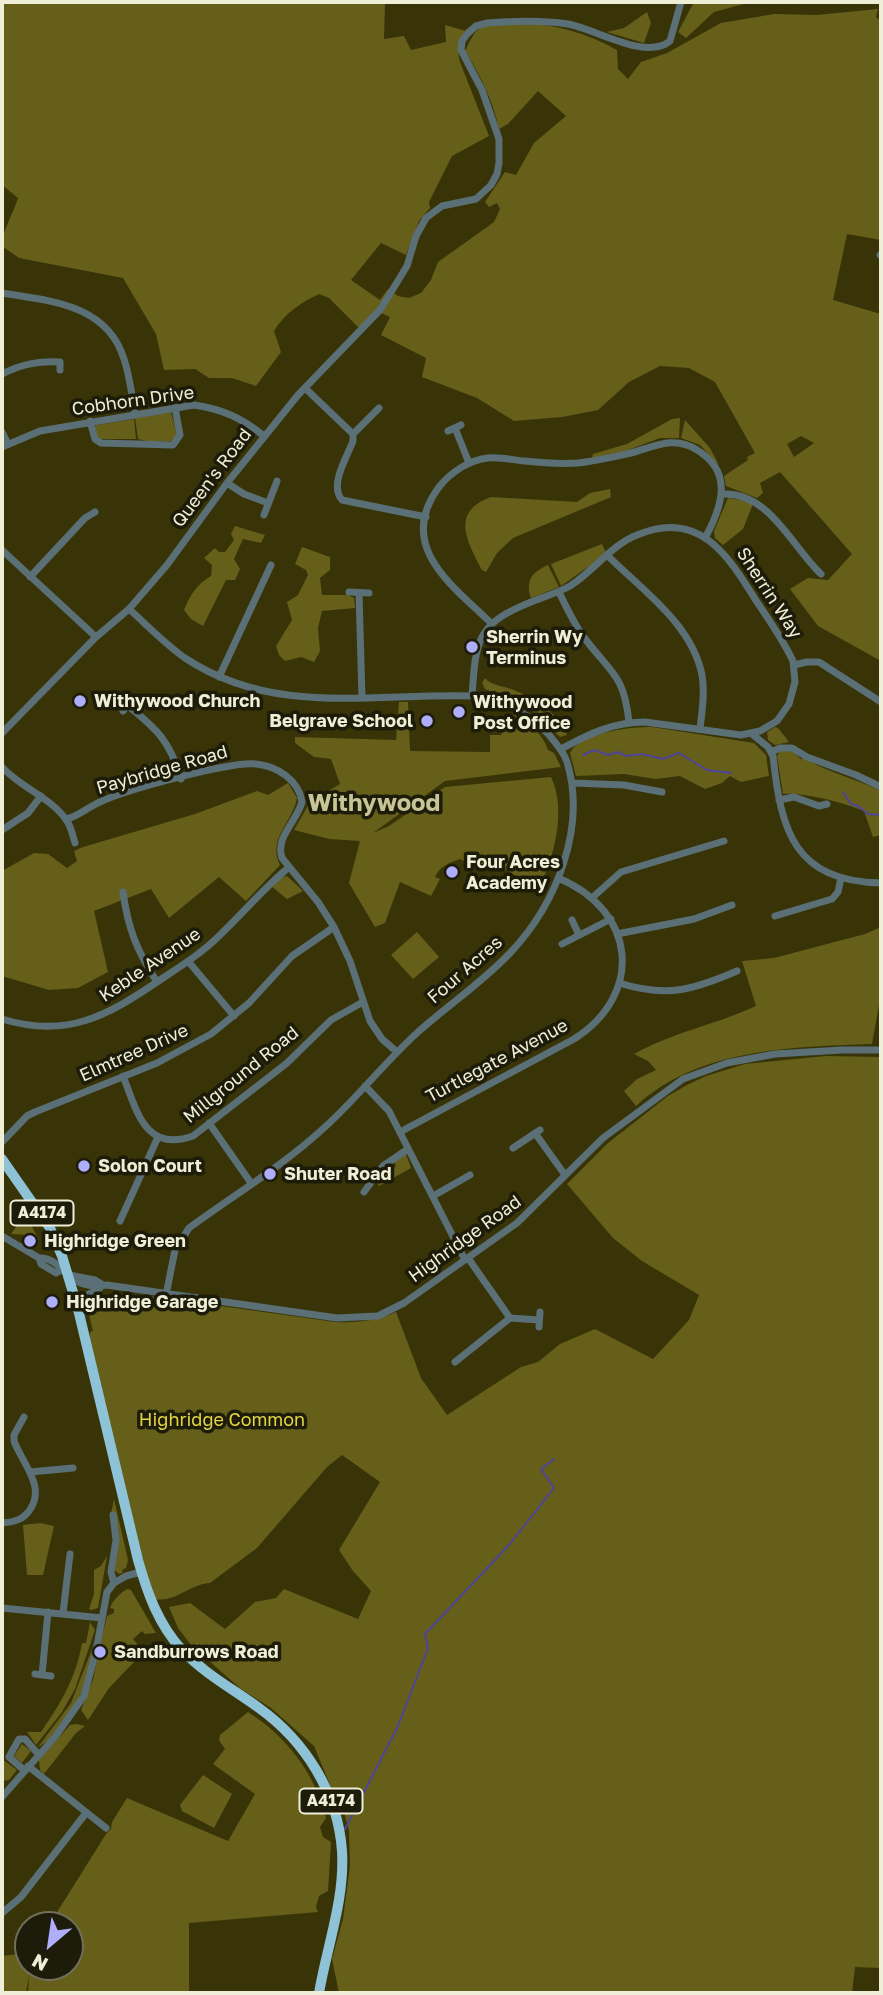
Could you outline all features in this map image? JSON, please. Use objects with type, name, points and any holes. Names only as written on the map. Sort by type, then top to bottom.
[{"type":"highway","name":"A4174","points":[[2,1159],[50,1228],[78,1309],[141,1572],[160,1619],[176,1642],[197,1664],[275,1720],[290,1734],[311,1760],[331,1800],[341,1840],[342,1881],[319,1993]]},
{"type":"street","name":"Queen's Road","points":[[2,733],[96,637],[129,609],[167,565],[264,436],[305,388],[380,310],[407,266],[422,225],[434,211],[442,206],[476,199],[491,185],[497,174],[499,139],[482,90],[461,50],[468,33],[487,23],[558,23],[589,29],[630,45],[660,48],[670,41],[681,2]]},
{"type":"street","points":[[2,293],[68,304],[83,310],[106,327],[114,337],[125,361],[135,414]]},
{"type":"street","points":[[2,374],[29,363],[60,362]]},
{"type":"street","points":[[305,388],[353,434]]},
{"type":"street","name":"Cobhorn Drive","points":[[5,445],[40,431],[194,405],[222,410],[247,422],[264,436]]},
{"type":"street","points":[[90,421],[95,439],[101,443],[173,444],[180,435],[175,407]]},
{"type":"street","points":[[379,408],[353,434],[337,484],[338,496],[347,502],[426,517]]},
{"type":"street","points":[[455,428],[469,463]]},
{"type":"street","points":[[2,432],[5,445]]},
{"type":"street","points":[[472,696],[476,651],[491,623],[435,567],[425,541],[426,517],[431,500],[455,471],[469,463],[495,458],[548,463],[582,462],[663,443],[679,442],[693,447],[709,459],[720,479],[720,507],[705,538]]},
{"type":"street","points":[[264,515],[277,481]]},
{"type":"street","points":[[227,483],[244,494],[268,502]]},
{"type":"street","points":[[722,494],[733,494],[756,502],[821,575]]},
{"type":"street","points":[[30,577],[85,518],[95,512]]},
{"type":"street","name":"Sherrin Way","points":[[491,623],[508,611],[559,592],[582,578],[630,538],[646,531],[675,528],[692,532],[705,538],[728,556],[784,643],[794,666],[795,689],[786,710],[772,725],[752,734]]},
{"type":"street","points":[[2,551],[96,637]]},
{"type":"street","points":[[608,556],[674,621],[693,649],[702,676],[704,699],[700,729]]},
{"type":"street","points":[[813,567],[821,561]]},
{"type":"street","points":[[219,677],[271,565]]},
{"type":"street","points":[[349,592],[369,593]]},
{"type":"street","points":[[559,592],[583,636],[619,679],[625,694],[629,722]]},
{"type":"street","points":[[359,593],[362,698]]},
{"type":"street","name":"Four Acres","points":[[129,609],[184,657],[219,677],[248,688],[286,696],[491,698],[520,710],[536,721],[561,749],[573,783],[573,821],[558,878],[544,905],[517,945],[397,1052],[324,1128],[184,1233],[175,1250],[166,1295]]},
{"type":"street","points":[[794,666],[820,662],[881,702]]},
{"type":"street","points":[[127,705],[152,725],[166,741],[181,779]]},
{"type":"street","points":[[561,749],[606,727],[629,722],[752,734],[771,752],[782,816],[800,851],[815,865],[841,878],[881,883]]},
{"type":"street","points":[[771,752],[780,748],[792,748],[807,757],[881,787]]},
{"type":"street","name":"Paybridge Road","points":[[67,819],[99,802],[242,764],[255,764],[276,769],[296,785],[300,793],[300,807],[279,849],[288,868]]},
{"type":"street","points":[[2,767],[16,781],[41,796],[67,819],[75,843]]},
{"type":"street","points":[[573,783],[598,783],[662,792]]},
{"type":"street","points":[[2,830],[28,813],[41,796]]},
{"type":"street","points":[[779,800],[794,797],[819,806],[827,804]]},
{"type":"street","points":[[593,897],[621,872],[724,841]]},
{"type":"street","points":[[288,868],[318,902],[334,927],[376,1030],[397,1052]]},
{"type":"street","name":"Keble Avenue","points":[[2,1020],[45,1027],[83,1023],[115,1010],[188,961],[218,937],[264,888],[288,868]]},
{"type":"street","name":"Turtlegate Avenue","points":[[400,1132],[586,1032],[605,1013],[620,983],[622,958],[617,934],[611,919],[593,897],[558,878]]},
{"type":"street","points":[[775,916],[828,902],[835,896],[841,878]]},
{"type":"street","points":[[123,892],[127,920],[135,945],[157,982]]},
{"type":"street","points":[[617,934],[715,917],[732,905]]},
{"type":"street","points":[[562,944],[611,919]]},
{"type":"street","points":[[572,920],[579,935]]},
{"type":"street","name":"Elmtree Drive","points":[[2,1142],[27,1116],[190,1047],[234,1016],[292,956],[334,927]]},
{"type":"street","points":[[188,961],[234,1016]]},
{"type":"street","points":[[620,983],[656,992],[682,991],[705,985],[737,971]]},
{"type":"street","name":"Millground Road","points":[[158,1138],[168,1140],[193,1136],[287,1063],[331,1020],[363,1002]]},
{"type":"street","name":"Highridge Road","points":[[2,1236],[39,1258],[41,1264],[56,1273],[95,1280],[105,1285],[324,1317],[378,1316],[397,1308],[517,1223],[603,1138],[682,1079],[727,1063],[775,1054],[842,1049],[881,1050]]},
{"type":"street","points":[[120,1221],[158,1138],[143,1124],[123,1076]]},
{"type":"street","points":[[365,1086],[389,1111],[466,1259],[510,1318]]},
{"type":"street","points":[[209,1123],[251,1183]]},
{"type":"street","points":[[513,1148],[538,1131],[565,1175]]},
{"type":"street","points":[[364,1192],[383,1166],[408,1149]]},
{"type":"street","points":[[433,1196],[470,1175]]},
{"type":"street","points":[[78,1309],[87,1295],[105,1285]]},
{"type":"street","points":[[455,1362],[510,1318],[539,1320]]},
{"type":"street","points":[[2,1523],[22,1518],[32,1506],[36,1492],[30,1472],[14,1441],[14,1435],[24,1418]]},
{"type":"street","points":[[63,1468],[64,1479]]},
{"type":"street","points":[[30,1472],[73,1468]]},
{"type":"street","points":[[113,1516],[116,1540],[111,1572],[114,1583]]},
{"type":"street","points":[[63,1613],[69,1554]]},
{"type":"street","points":[[2,1797],[70,1719],[84,1696],[106,1614],[107,1592],[114,1583],[141,1572]]},
{"type":"street","points":[[2,1608],[106,1614]]},
{"type":"street","points":[[43,1675],[48,1612]]},
{"type":"street","points":[[38,1755],[26,1739],[19,1739],[9,1757],[106,1828]]},
{"type":"street","points":[[2,1913],[21,1897],[86,1813]]},
{"type":"green space","points":[[2,2],[385,2],[384,39],[404,36],[411,50],[446,42],[445,25],[466,31],[458,46],[458,53],[489,136],[452,156],[429,202],[430,208],[419,221],[406,255],[381,243],[351,280],[380,300],[388,289],[398,296],[409,298],[421,293],[431,280],[438,262],[494,222],[500,209],[497,203],[489,207],[485,202],[505,172],[516,175],[534,143],[566,116],[538,91],[508,124],[499,129],[485,88],[465,51],[480,28],[522,23],[578,33],[617,50],[618,69],[628,79],[641,62],[667,53],[721,23],[774,14],[816,15],[878,9],[876,17],[881,21],[881,240],[847,234],[833,300],[881,314],[881,661],[818,626],[790,589],[808,578],[828,580],[852,554],[780,472],[760,483],[763,493],[757,498],[726,486],[724,476],[755,453],[715,382],[689,368],[660,366],[629,382],[598,410],[562,417],[514,421],[477,398],[422,377],[426,358],[381,335],[390,317],[377,311],[361,330],[329,298],[319,294],[293,309],[278,325],[274,331],[281,352],[256,386],[232,378],[209,378],[195,369],[164,370],[156,334],[123,278],[19,258],[2,246],[18,198],[2,185]],"holes":[[[801,436],[814,443],[794,457],[787,444]]]},
{"type":"green space","points":[[694,2],[751,2],[714,12],[686,38],[678,32]]},
{"type":"green space","points":[[647,12],[651,23],[644,43],[607,32],[624,28]]},
{"type":"green space","points":[[171,412],[177,435],[173,441],[138,439],[135,418]]},
{"type":"green space","points":[[680,418],[679,438],[660,438],[623,452],[592,458],[593,454],[627,444],[672,419]]},
{"type":"green space","points":[[134,419],[136,439],[101,439],[96,435],[94,427],[97,425]]},
{"type":"green space","points":[[685,420],[710,448],[719,465],[700,445],[681,438]]},
{"type":"green space","points":[[610,489],[611,497],[513,538],[497,553],[486,572],[482,570],[467,538],[466,528],[466,519],[478,503],[491,497],[577,502],[590,493]]},
{"type":"green space","points":[[728,498],[753,504],[743,529],[723,545],[715,538],[714,531]]},
{"type":"green space","points":[[235,526],[265,535],[261,543],[243,539],[234,559],[240,569],[235,580],[226,580],[203,626],[191,619],[184,610],[195,590],[211,576],[212,565],[204,558],[215,548],[219,552],[225,552],[234,540],[231,534]]},
{"type":"green space","points":[[602,544],[606,553],[592,567],[561,586],[551,564]]},
{"type":"green space","points":[[302,547],[330,557],[330,570],[320,578],[322,595],[348,595],[354,598],[355,608],[322,611],[318,628],[320,651],[314,662],[301,657],[285,661],[276,646],[292,620],[287,602],[298,595],[308,575],[306,570],[295,564]]},
{"type":"green space","points":[[548,565],[559,587],[531,598],[531,578]]},
{"type":"green space","points":[[485,678],[491,683],[531,698],[559,721],[567,735],[560,737],[529,708],[485,689],[482,683]]},
{"type":"green space","points":[[399,702],[408,702],[410,751],[490,752],[490,735],[501,735],[513,713],[539,733],[561,767],[445,781],[373,833],[389,826],[445,787],[551,777],[556,790],[558,819],[549,864],[538,890],[503,868],[478,868],[460,859],[439,870],[435,877],[440,879],[431,896],[400,882],[385,923],[375,927],[349,883],[360,841],[329,839],[294,830],[310,802],[340,784],[331,759],[314,757],[295,743],[295,737],[396,740]]},
{"type":"green space","points":[[652,727],[754,743],[766,755],[769,776],[741,782],[730,776],[722,783],[705,789],[680,776],[655,779],[624,774],[576,776],[570,753],[584,740],[606,732]]},
{"type":"green space","points":[[775,727],[789,742],[775,745],[768,740],[767,732]]},
{"type":"green space","points":[[785,749],[801,759],[881,791],[881,835],[873,837],[864,811],[824,799],[783,794],[777,756]]},
{"type":"green space","points":[[288,783],[297,798],[279,838],[277,855],[280,865],[246,901],[219,877],[169,918],[151,889],[94,911],[108,972],[78,988],[49,990],[2,976],[2,871],[34,853],[48,854],[67,868],[77,861],[74,851],[83,847],[195,814],[257,791],[268,795]]},
{"type":"green space","points":[[287,876],[303,891],[287,899],[271,886]]},
{"type":"green space","points":[[881,927],[881,994],[872,1044],[779,1050],[717,1062],[688,1072],[661,1087],[636,1106],[624,1091],[637,1079],[656,1070],[648,1061],[634,1054],[663,1040],[756,1006],[742,961],[774,958],[865,934]]},
{"type":"green space","points":[[417,932],[439,957],[413,979],[391,955]]},
{"type":"green space","name":"Highridge Common","points":[[826,1056],[881,1057],[881,1968],[855,1967],[852,1993],[339,1993],[332,1959],[343,1919],[350,1866],[349,1831],[343,1808],[344,1804],[354,1798],[350,1793],[344,1797],[333,1792],[314,1746],[271,1708],[241,1689],[191,1645],[178,1628],[169,1607],[190,1603],[225,1629],[255,1602],[276,1598],[284,1589],[358,1619],[371,1591],[339,1550],[380,1482],[342,1455],[327,1467],[257,1548],[210,1583],[196,1586],[176,1596],[155,1599],[146,1573],[90,1348],[90,1332],[93,1331],[87,1307],[98,1295],[134,1297],[135,1294],[335,1322],[366,1321],[396,1312],[421,1378],[447,1415],[521,1367],[538,1362],[560,1344],[595,1329],[653,1359],[689,1320],[699,1295],[642,1261],[613,1238],[567,1184],[608,1143],[668,1096],[687,1085],[745,1064]]},
{"type":"green space","points":[[406,1154],[411,1168],[379,1186],[375,1180],[380,1172],[384,1176],[390,1171],[392,1173],[396,1166],[393,1160]]},
{"type":"green space","points":[[24,1216],[39,1240],[28,1235],[11,1234]]},
{"type":"green space","points":[[114,1499],[128,1560],[123,1573],[119,1574],[114,1570],[118,1542],[111,1514]]},
{"type":"green space","points":[[40,1523],[54,1526],[43,1575],[27,1575],[23,1525]]},
{"type":"green space","points":[[107,1556],[98,1608],[91,1610],[94,1570],[101,1566]]},
{"type":"green space","points":[[128,1589],[156,1633],[145,1634],[142,1631],[133,1639],[139,1646],[136,1660],[109,1688],[88,1720],[81,1710],[100,1655],[107,1616],[114,1613],[114,1609],[110,1608],[115,1599]]},
{"type":"green space","points":[[90,1622],[95,1630],[75,1689],[62,1712],[36,1745],[27,1732],[41,1732],[61,1700],[72,1679],[82,1643],[86,1643]]},
{"type":"green space","points":[[94,1644],[79,1698],[56,1732],[38,1747],[71,1703]]},
{"type":"green space","points":[[248,1712],[287,1744],[306,1771],[326,1818],[320,1827],[323,1837],[331,1842],[328,1891],[319,1896],[316,1907],[318,1912],[189,1923],[189,1993],[28,1993],[29,1981],[84,1981],[84,1911],[58,1911],[111,1829],[112,1822],[127,1798],[228,1841],[255,1794],[213,1764],[225,1749],[219,1740],[220,1735]]},
{"type":"green space","points":[[70,1725],[85,1726],[76,1733],[44,1774],[40,1770],[39,1760]]},
{"type":"green space","points":[[22,1744],[31,1751],[22,1763],[14,1756]]},
{"type":"green space","points":[[2,1759],[17,1770],[9,1780],[2,1781]]},
{"type":"green space","points":[[203,1775],[232,1794],[214,1828],[182,1811],[180,1805]]},
{"type":"green space","points":[[14,1955],[14,1981],[28,1981],[26,1993],[2,1993],[2,1956]]},
{"type":"waterway","points":[[583,755],[594,750],[608,755],[618,752],[626,756],[642,754],[663,759],[679,753],[707,770],[731,773]]},
{"type":"waterway","points":[[843,792],[851,804],[868,814],[881,815]]},
{"type":"waterway","points":[[345,1829],[398,1726],[428,1648],[425,1634],[509,1545],[554,1488],[541,1469],[554,1459]]},
{"type":"place","name":"Sherrin Wy Terminus","points":[[472,647]]},
{"type":"place","name":"Withywood Church","points":[[80,701]]},
{"type":"place","name":"Withywood Post Office","points":[[459,712]]},
{"type":"place","name":"Belgrave School","points":[[427,721]]},
{"type":"place","name":"Four Acres Academy","points":[[452,872]]},
{"type":"place","name":"Solon Court","points":[[84,1166]]},
{"type":"place","name":"Shuter Road","points":[[270,1174]]},
{"type":"place","name":"Highridge Green","points":[[30,1241]]},
{"type":"place","name":"Highridge Garage","points":[[52,1302]]},
{"type":"place","name":"Sandburrows Road","points":[[100,1652]]},
{"type":"district","name":"Withywood","points":[[374,803]]}]
